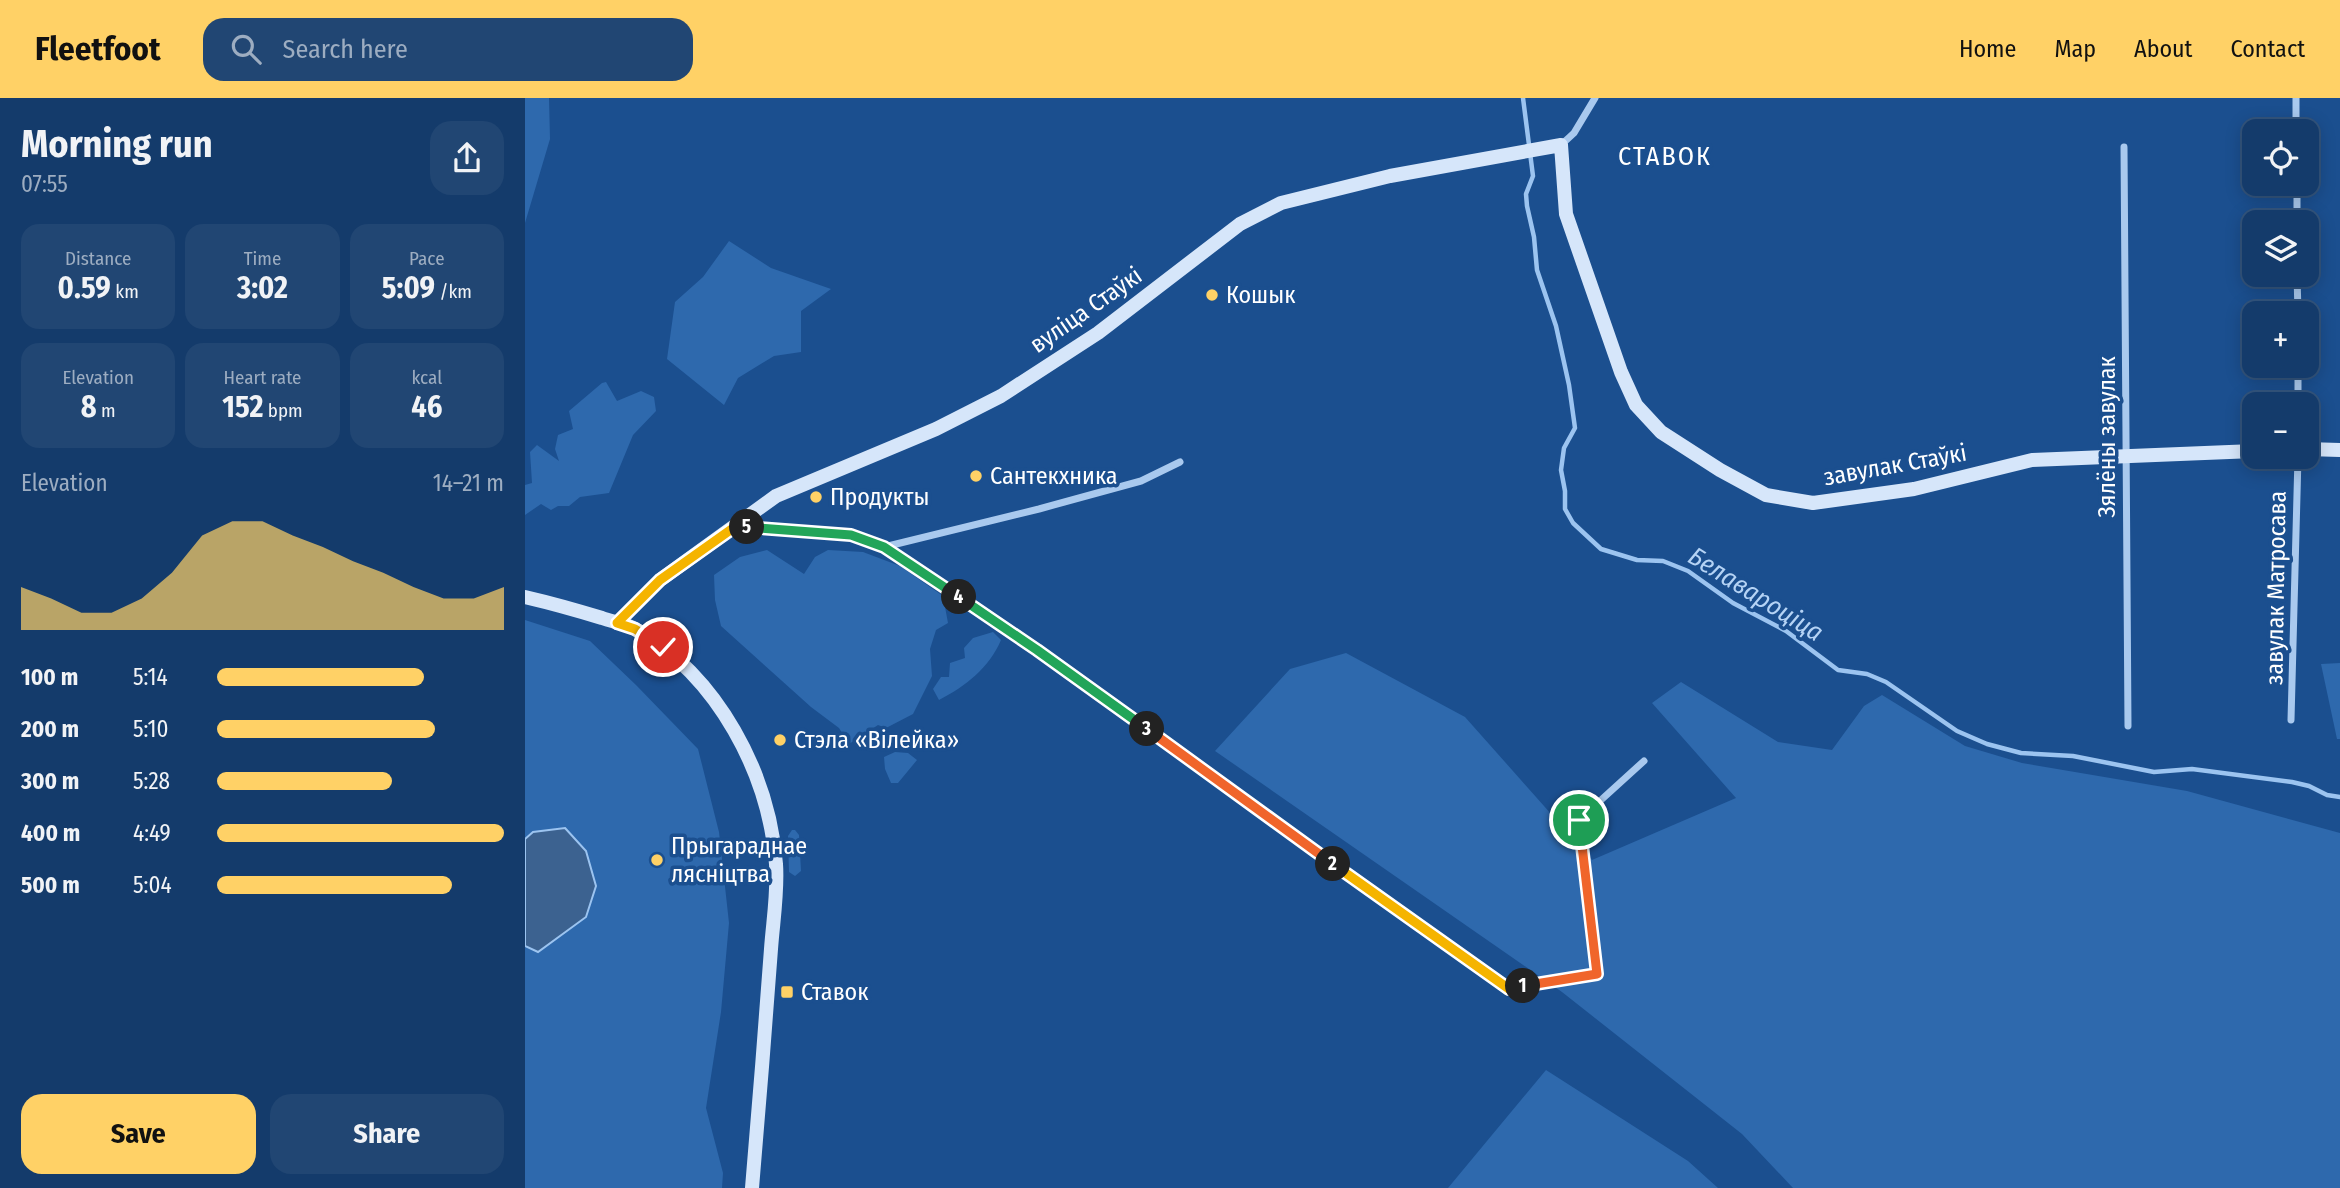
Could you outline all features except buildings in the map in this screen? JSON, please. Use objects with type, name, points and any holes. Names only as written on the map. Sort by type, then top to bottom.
[{"type":"street","points":[[1555,146],[1574,133],[1595,98]]},
{"type":"street","points":[[2296,98],[2296,119]]},
{"type":"street","name":"вуліца Стаўкі","points":[[617,623],[660,580],[776,496],[936,429],[1001,396],[1098,333],[1240,224],[1281,203],[1390,176],[1555,146]]},
{"type":"street","name":"завулак Стаўкі","points":[[1555,146],[1566,214],[1621,372],[1636,405],[1661,432],[1720,470],[1766,495],[1813,503],[1914,489],[2032,460],[2242,451]]},
{"type":"street","name":"Зялёны завулак","points":[[2123,147],[2128,726]]},
{"type":"street","points":[[2319,449],[2340,450]]},
{"type":"street","points":[[884,547],[1141,481],[1180,462]]},
{"type":"street","name":"завулак Матросава","points":[[2291,720],[2298,469]]},
{"type":"street","points":[[736,526],[851,535],[884,547],[1037,650],[1509,989],[1597,974],[1579,820],[1644,761]]},
{"type":"street","points":[[525,597],[635,629],[653,641],[692,673],[712,698],[747,753],[764,799],[776,865],[753,1188]]},
{"type":"shaded area","points":[[525,98],[549,98],[550,139],[525,223]]},
{"type":"shaded area","points":[[729,241],[771,268],[831,289],[801,311],[801,352],[774,356],[738,378],[724,405],[667,359],[675,302],[703,277]]},
{"type":"shaded area","points":[[606,382],[617,401],[641,391],[654,397],[656,411],[633,435],[609,493],[580,497],[569,506],[558,506],[551,510],[541,504],[525,515],[525,485],[532,483],[530,452],[537,445],[559,461],[555,449],[558,435],[573,429],[569,411]]},
{"type":"shaded area","points":[[767,550],[804,574],[815,557],[828,550],[863,552],[900,566],[943,596],[948,623],[936,630],[930,649],[932,676],[913,714],[886,728],[878,725],[849,744],[839,728],[811,707],[721,626],[715,600],[714,575],[740,557]]},
{"type":"shaded area","points":[[525,620],[590,641],[698,749],[719,832],[729,923],[721,1012],[706,1108],[723,1173],[722,1188],[525,1188]]},
{"type":"shaded area","points":[[993,632],[1001,640],[983,668],[958,689],[939,700],[933,689],[941,677],[949,677],[950,663],[965,658],[964,648],[973,638]]},
{"type":"shaded area","points":[[1346,653],[1465,717],[1592,860],[1736,798],[1652,703],[1681,682],[1778,742],[1832,750],[1864,706],[1882,695],[1965,746],[2022,763],[2187,791],[2340,833],[2340,1188],[1793,1188],[1742,1134],[1562,992],[1215,751],[1290,669]]},
{"type":"shaded area","points":[[2340,663],[2340,739],[2337,739],[2321,664]]},
{"type":"shaded area","points":[[895,752],[908,753],[917,760],[898,783],[891,783],[885,769],[884,757]]},
{"type":"shaded area","points":[[565,828],[586,851],[596,886],[586,917],[538,952],[525,946],[525,839],[533,832]]},
{"type":"shaded area","points":[[792,830],[799,835],[801,871],[795,876],[789,872],[788,836]]},
{"type":"shaded area","points":[[1546,1070],[1688,1161],[1718,1188],[1448,1188]]},
{"type":"waterway","name":"Белавароціца","points":[[1523,98],[1533,176],[1526,194],[1537,270],[1556,326],[1575,428],[1564,448],[1561,470],[1565,509],[1573,523],[1601,549],[1637,560],[1663,561],[1688,571],[1733,603],[1786,631],[1838,670],[1867,674],[1886,682],[1957,731],[1987,744],[2021,753],[2073,756],[2154,772],[2192,769],[2292,782],[2340,797]]},
{"type":"place","name":"Кошык","points":[[1212,295]]},
{"type":"place","name":"Сантекхника","points":[[976,476]]},
{"type":"place","name":"Продукты","points":[[816,497]]},
{"type":"place","name":"Стэла «Вілейка»","points":[[780,740]]},
{"type":"place","name":"Прыгараднае лясніцтва","points":[[657,860]]},
{"type":"place","name":"Ставок","points":[[787,992]]},
{"type":"district","name":"СТАВОК","points":[[1665,156]]},
{"type":"route","points":[[663,647],[635,629],[617,623],[660,580],[736,526],[851,535],[884,547],[1037,650],[1509,989],[1597,974],[1579,820]]}]
